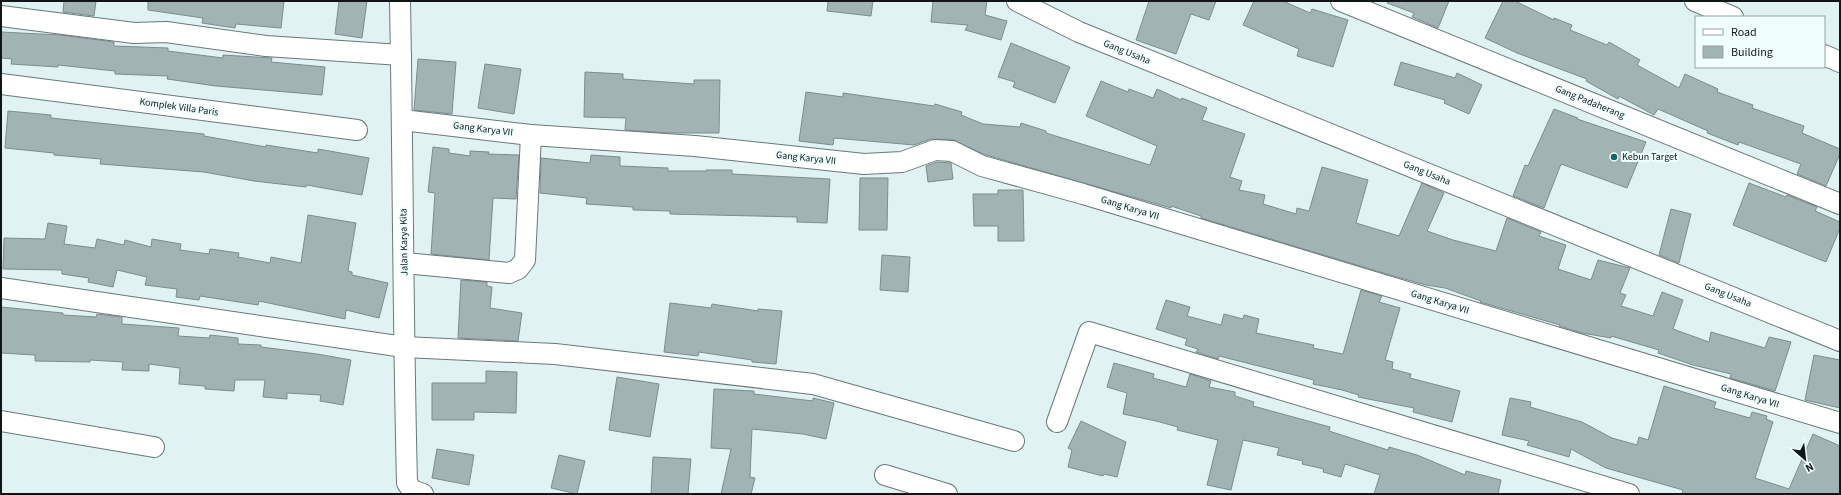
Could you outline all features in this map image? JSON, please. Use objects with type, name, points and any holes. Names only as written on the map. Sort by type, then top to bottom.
[{"type":"street","name":"Jalan Karya Kita","points":[[400,1],[405,264],[404,347],[415,489]]},
{"type":"street","name":"Gang Usaha","points":[[1017,1],[1035,11],[1094,38],[1840,341]]},
{"type":"street","name":"Gang Padaherang","points":[[1341,1],[1840,204]]},
{"type":"street","points":[[1695,1],[1731,16]]},
{"type":"street","points":[[1,16],[134,33],[166,32],[266,46],[401,55]]},
{"type":"street","points":[[1825,55],[1840,62]]},
{"type":"street","name":"Komplek Villa Paris","points":[[1,84],[357,130]]},
{"type":"street","name":"Gang Karya VII","points":[[402,120],[531,135],[695,146],[864,164],[902,162],[935,150],[952,151],[982,166],[1084,194],[1840,423]]},
{"type":"street","points":[[405,264],[509,273],[518,269],[525,260],[531,135]]},
{"type":"street","points":[[1,288],[404,347],[555,354],[813,384],[1014,441]]},
{"type":"street","points":[[1057,422],[1089,332],[1629,494]]},
{"type":"street","points":[[1,421],[154,447]]},
{"type":"street","points":[[885,475],[947,494]]},
{"type":"building","points":[[64,1],[96,1],[94,16],[63,12]]},
{"type":"building","points":[[148,1],[284,1],[281,28],[236,24],[235,28],[202,23],[203,18],[148,10]]},
{"type":"building","points":[[339,1],[367,1],[362,38],[335,34]]},
{"type":"building","points":[[828,1],[873,1],[871,16],[827,11]]},
{"type":"building","points":[[933,1],[987,1],[985,15],[1007,21],[1001,40],[965,30],[968,25],[931,22]]},
{"type":"building","points":[[1149,1],[1216,1],[1209,20],[1191,14],[1176,54],[1136,40]]},
{"type":"building","points":[[1254,1],[1283,1],[1310,13],[1312,9],[1348,20],[1333,67],[1297,56],[1299,49],[1243,25]]},
{"type":"building","points":[[1388,1],[1449,1],[1438,28],[1412,17],[1414,13],[1387,3]]},
{"type":"building","points":[[1503,1],[1515,1],[1554,20],[1554,18],[1572,25],[1570,30],[1607,45],[1609,42],[1640,60],[1637,65],[1679,88],[1685,74],[1718,89],[1717,92],[1753,105],[1752,108],[1804,126],[1802,133],[1840,149],[1840,154],[1826,186],[1797,174],[1801,164],[1739,142],[1738,145],[1707,133],[1708,131],[1658,109],[1654,115],[1619,96],[1618,99],[1586,81],[1587,79],[1517,53],[1485,38]]},
{"type":"building","points":[[1,32],[60,35],[114,42],[114,46],[168,48],[168,51],[223,58],[223,55],[272,58],[271,62],[325,67],[322,95],[216,86],[167,79],[168,76],[115,74],[115,71],[58,65],[58,67],[11,64],[12,59],[1,58]]},
{"type":"building","points":[[1011,43],[1070,67],[1055,103],[1013,87],[1015,82],[998,77]]},
{"type":"building","points":[[418,59],[456,62],[452,114],[414,110]]},
{"type":"building","points":[[1401,62],[1455,78],[1457,73],[1482,85],[1469,114],[1444,103],[1445,100],[1394,85]]},
{"type":"building","points":[[485,64],[521,69],[514,114],[478,108]]},
{"type":"building","points":[[585,72],[623,74],[623,79],[694,84],[694,80],[720,80],[719,133],[669,133],[625,130],[626,118],[584,117]]},
{"type":"building","points":[[1101,81],[1128,92],[1129,89],[1153,98],[1157,89],[1181,100],[1182,98],[1207,108],[1202,120],[1245,134],[1230,177],[1242,181],[1239,190],[1265,195],[1263,204],[1296,214],[1297,208],[1309,211],[1322,167],[1368,180],[1356,223],[1399,236],[1422,183],[1444,193],[1427,231],[1453,240],[1496,251],[1507,218],[1541,232],[1539,236],[1566,245],[1558,269],[1591,280],[1598,260],[1630,268],[1620,293],[1626,295],[1621,306],[1653,316],[1662,292],[1683,300],[1673,329],[1709,342],[1711,332],[1765,348],[1769,337],[1791,342],[1775,391],[1730,378],[1731,374],[1693,365],[1658,353],[1659,350],[1611,336],[1611,338],[1582,333],[1559,326],[1560,325],[1480,302],[1481,301],[1445,288],[1426,285],[1390,275],[1201,218],[1201,216],[1171,206],[1171,208],[986,155],[953,140],[931,139],[914,145],[834,138],[833,145],[799,141],[806,92],[843,97],[843,93],[934,106],[935,104],[962,112],[961,115],[983,124],[1020,127],[1021,123],[1046,131],[1046,133],[1150,165],[1157,146],[1086,116]]},
{"type":"building","points":[[1554,109],[1578,118],[1577,119],[1646,142],[1627,188],[1561,164],[1544,208],[1513,196],[1525,165],[1528,166]]},
{"type":"building","points":[[8,111],[51,115],[51,118],[204,134],[204,136],[266,147],[266,145],[318,153],[318,149],[369,158],[362,195],[307,185],[306,187],[254,181],[204,172],[100,164],[101,159],[54,155],[54,153],[5,148]]},
{"type":"building","points":[[433,147],[449,149],[449,153],[470,156],[470,151],[489,152],[488,154],[519,155],[516,199],[493,198],[489,260],[431,254],[435,193],[428,192]]},
{"type":"building","points":[[591,155],[620,157],[620,166],[668,168],[668,171],[732,170],[732,174],[830,179],[827,223],[797,222],[797,217],[670,214],[670,211],[633,210],[633,207],[586,204],[587,198],[540,193],[541,158],[590,163]]},
{"type":"building","points":[[937,162],[951,163],[953,179],[928,182],[926,166]]},
{"type":"building","points":[[860,178],[888,178],[887,230],[859,230]]},
{"type":"building","points":[[1749,183],[1786,197],[1787,195],[1817,207],[1815,211],[1840,222],[1840,228],[1826,262],[1733,225]]},
{"type":"building","points":[[998,190],[1023,190],[1024,241],[998,241],[998,226],[974,226],[973,194],[998,194]]},
{"type":"building","points":[[1671,209],[1691,214],[1679,263],[1659,255]]},
{"type":"building","points":[[308,215],[356,223],[348,271],[352,272],[352,275],[388,283],[379,318],[346,310],[345,319],[259,301],[258,305],[200,296],[199,300],[176,297],[177,289],[145,285],[147,277],[117,270],[113,287],[88,282],[89,278],[62,274],[62,270],[3,269],[4,238],[45,239],[48,223],[67,226],[64,244],[95,248],[97,239],[124,245],[125,240],[151,247],[152,239],[181,244],[180,250],[209,254],[210,249],[239,253],[238,257],[270,263],[271,257],[301,263]]},
{"type":"building","points":[[882,255],[910,257],[908,292],[880,290]]},
{"type":"building","points":[[461,280],[487,282],[487,286],[492,287],[490,308],[522,313],[518,341],[458,338]]},
{"type":"building","points":[[1361,290],[1382,296],[1379,302],[1400,308],[1385,360],[1393,362],[1392,369],[1411,374],[1410,378],[1460,391],[1452,422],[1413,412],[1414,408],[1358,397],[1359,395],[1342,390],[1313,384],[1314,380],[1219,356],[1218,359],[1196,352],[1198,349],[1185,345],[1187,339],[1156,329],[1166,300],[1190,307],[1187,316],[1221,325],[1224,314],[1243,319],[1244,315],[1259,319],[1256,333],[1314,345],[1313,348],[1343,354]]},
{"type":"building","points":[[670,303],[711,308],[712,304],[758,311],[758,309],[782,311],[776,364],[752,362],[752,360],[699,352],[698,356],[664,352]]},
{"type":"building","points":[[1,307],[63,313],[63,315],[96,317],[97,314],[122,317],[122,324],[179,328],[178,336],[209,338],[210,335],[238,338],[238,344],[261,345],[261,347],[351,360],[343,405],[320,401],[321,395],[287,393],[287,399],[263,397],[265,380],[235,380],[234,391],[205,389],[205,386],[179,384],[180,368],[149,364],[149,371],[122,370],[123,362],[90,360],[90,362],[35,361],[35,355],[1,353]]},
{"type":"building","points":[[1814,355],[1840,360],[1840,408],[1805,400]]},
{"type":"building","points":[[1114,363],[1154,374],[1153,378],[1186,387],[1190,374],[1211,381],[1209,387],[1235,392],[1235,396],[1254,402],[1253,406],[1330,427],[1329,431],[1388,450],[1389,447],[1417,455],[1465,475],[1466,471],[1501,480],[1498,494],[1374,494],[1380,475],[1345,464],[1341,477],[1323,472],[1324,469],[1302,464],[1303,461],[1277,455],[1279,448],[1243,440],[1231,490],[1207,485],[1218,440],[1177,430],[1178,427],[1123,414],[1127,393],[1107,387]]},
{"type":"building","points":[[486,371],[517,372],[516,413],[474,412],[474,420],[432,420],[432,383],[486,383]]},
{"type":"building","points":[[617,377],[659,384],[650,437],[609,430]]},
{"type":"building","points":[[1664,386],[1716,402],[1714,408],[1750,418],[1752,412],[1767,416],[1766,419],[1773,422],[1755,478],[1789,489],[1813,434],[1840,446],[1840,494],[1682,494],[1683,490],[1606,468],[1571,449],[1569,457],[1527,445],[1529,441],[1502,435],[1510,398],[1531,402],[1530,407],[1582,422],[1612,438],[1637,445],[1639,437],[1648,440]]},
{"type":"building","points":[[714,389],[754,391],[754,394],[813,401],[813,398],[834,403],[826,439],[803,434],[752,429],[750,477],[755,478],[751,494],[721,494],[731,449],[711,448]]},
{"type":"building","points":[[1081,421],[1126,442],[1117,477],[1104,474],[1103,476],[1068,467],[1072,450],[1068,448]]},
{"type":"building","points":[[437,449],[474,455],[469,485],[432,478]]},
{"type":"building","points":[[559,455],[585,461],[577,494],[551,488]]},
{"type":"building","points":[[653,457],[691,459],[688,494],[651,494]]},
{"type":"place","name":"Kebun Target","points":[[1614,157]]}]
